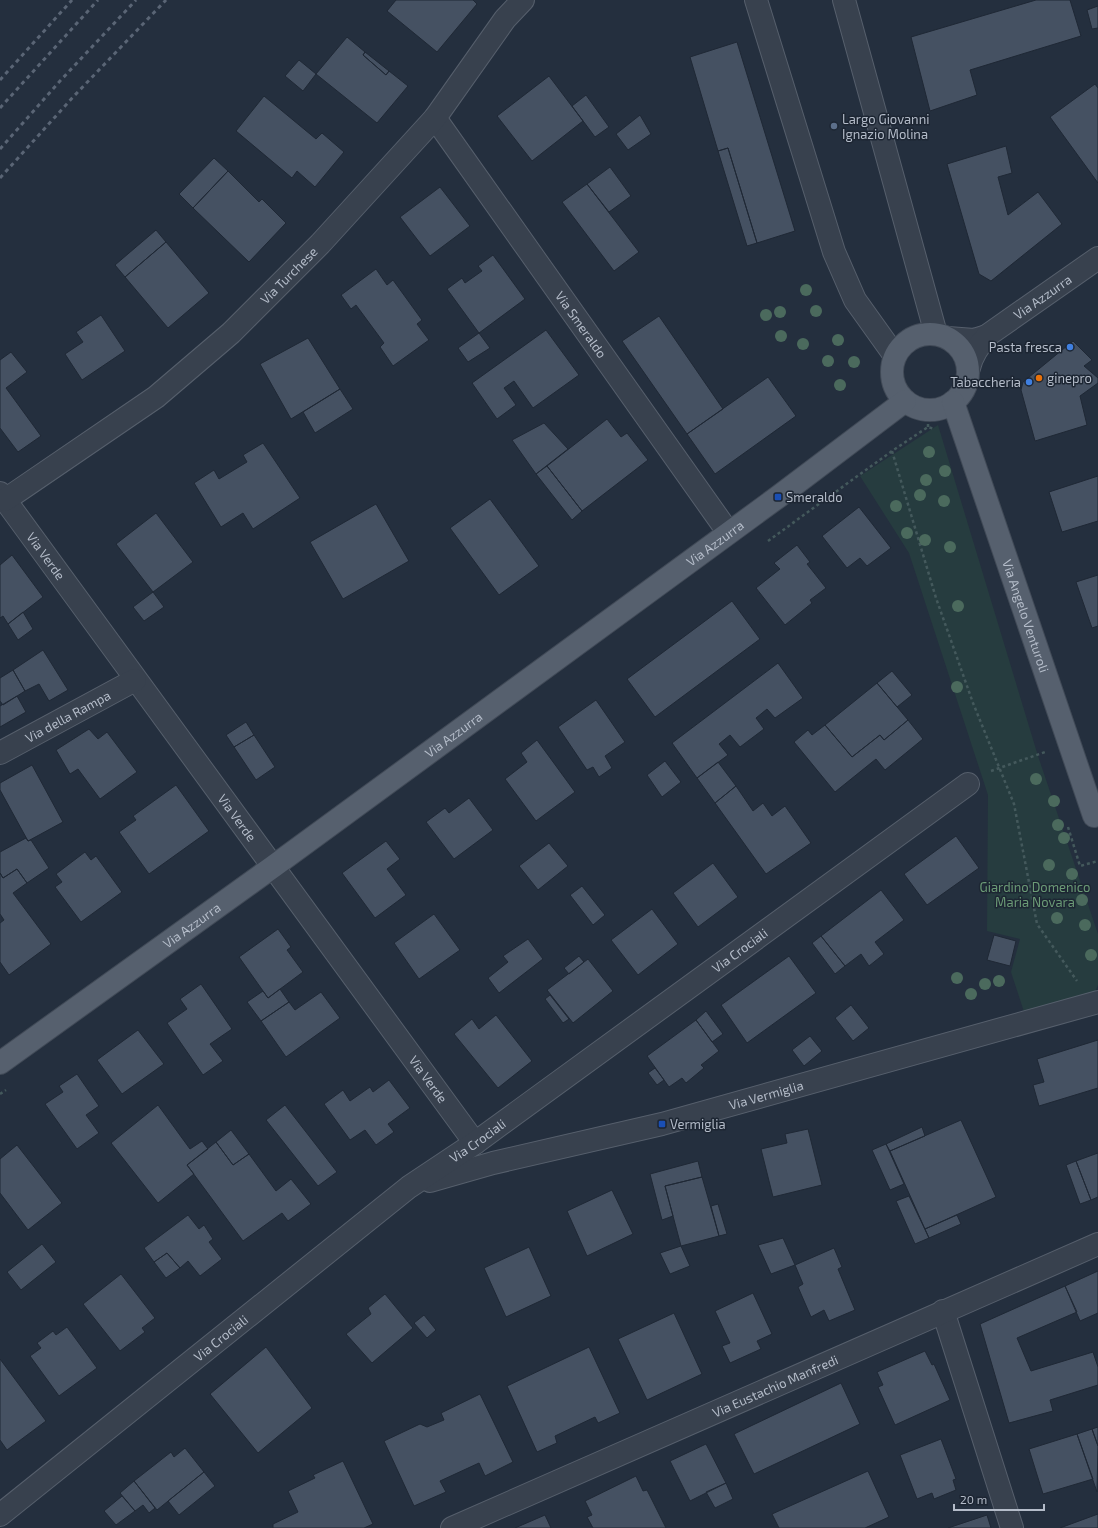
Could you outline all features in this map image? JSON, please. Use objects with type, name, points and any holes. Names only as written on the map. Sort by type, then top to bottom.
[{"type":"main road","points":[[923,334],[942,336],[958,345],[965,356],[969,368],[968,381],[962,394],[942,409],[929,411],[916,408],[905,401],[897,392],[892,380],[891,368],[895,356],[902,345],[912,338],[923,334]]},
{"type":"main road","name":"Via Azzurra","points":[[0,1063],[274,866],[728,532],[778,497],[905,401]]},
{"type":"main road","name":"Via Angelo Venturoli","points":[[953,402],[1097,820]]},
{"type":"street","name":"Via Turchese","points":[[3,496],[156,397],[231,333],[320,244],[435,118],[506,19],[523,0]]},
{"type":"street","points":[[756,0],[834,252],[855,300],[895,356]]},
{"type":"street","points":[[844,0],[942,336]]},
{"type":"street","name":"Via Smeraldo","points":[[435,118],[728,532]]},
{"type":"street","name":"Via Azzurra","points":[[969,368],[975,351],[987,336],[1098,258]]},
{"type":"street","name":"Via Azzurra","points":[[942,336],[974,340],[987,336]]},
{"type":"street","name":"Via Verde","points":[[3,496],[135,680],[274,866],[475,1143]]},
{"type":"street","name":"Via della Rampa","points":[[0,753],[135,680]]},
{"type":"street","name":"Via Crociali","points":[[0,1515],[409,1187],[475,1143],[968,784]]},
{"type":"street","name":"Via Vermiglia","points":[[409,1187],[493,1163],[662,1124],[1098,1002]]},
{"type":"street","name":"Via Eustachio Manfredi","points":[[452,1528],[1098,1244]]},
{"type":"street","points":[[943,1311],[1012,1528]]},
{"type":"path","points":[[764,543],[892,450],[928,428],[936,430]]},
{"type":"path","points":[[892,450],[936,598],[973,703],[1000,766],[1014,804],[1037,924],[1080,986]]},
{"type":"path","points":[[1000,766],[1044,752]]},
{"type":"path","points":[[1080,866],[1098,861]]},
{"type":"path","points":[[0,1094],[6,1090]]},
{"type":"green space","name":"Giardino Domenico Maria Novara","points":[[938,425],[1038,756],[1098,934],[1098,985],[1093,997],[1026,1018],[1011,972],[1020,939],[987,931],[988,795],[909,553],[860,476]]},
{"type":"building","points":[[396,0],[473,0],[477,4],[437,52],[387,11]]},
{"type":"building","points":[[1036,0],[1070,0],[1081,36],[970,70],[977,95],[930,111],[911,37]]},
{"type":"building","points":[[1098,6],[1098,28],[1092,29],[1087,10]]},
{"type":"building","points":[[347,37],[365,52],[363,55],[386,75],[389,71],[408,86],[377,123],[316,74]]},
{"type":"building","points":[[737,42],[795,231],[757,243],[728,148],[718,151],[690,57]]},
{"type":"building","points":[[365,52],[389,71],[386,75],[363,55]]},
{"type":"building","points":[[299,60],[316,74],[303,91],[285,76]]},
{"type":"building","points":[[549,76],[583,121],[532,161],[497,116]]},
{"type":"building","points":[[1095,84],[1098,88],[1098,183],[1050,117]]},
{"type":"building","points":[[586,95],[609,127],[595,137],[572,106]]},
{"type":"building","points":[[264,96],[316,139],[322,133],[344,152],[315,187],[297,171],[292,178],[236,131]]},
{"type":"building","points":[[640,115],[651,134],[628,150],[616,134]]},
{"type":"building","points":[[1006,146],[1012,173],[998,177],[1008,215],[1038,192],[1062,224],[991,281],[979,274],[947,164]]},
{"type":"building","points":[[728,148],[757,243],[747,246],[718,151]]},
{"type":"building","points":[[214,158],[228,171],[193,208],[179,194]]},
{"type":"building","points":[[610,167],[631,196],[609,212],[587,184]]},
{"type":"building","points":[[228,171],[259,202],[262,199],[286,223],[249,262],[193,208]]},
{"type":"building","points":[[587,184],[639,252],[614,271],[562,202]]},
{"type":"building","points":[[440,187],[470,226],[430,256],[400,217]]},
{"type":"building","points":[[156,230],[166,242],[125,277],[115,265]]},
{"type":"building","points":[[166,242],[209,293],[168,328],[125,277]]},
{"type":"building","points":[[493,255],[525,299],[479,333],[447,289],[462,278],[465,283],[482,271],[478,266]]},
{"type":"building","points":[[376,269],[387,285],[393,280],[422,320],[417,324],[429,340],[393,366],[380,347],[384,343],[356,305],[351,309],[341,295]]},
{"type":"building","points":[[101,315],[125,351],[82,380],[65,354],[83,342],[76,332]]},
{"type":"building","points":[[659,316],[723,409],[687,434],[622,341]]},
{"type":"building","points":[[546,330],[579,375],[533,408],[514,381],[504,388],[516,405],[497,419],[472,383]]},
{"type":"building","points":[[479,333],[490,348],[468,362],[458,348]]},
{"type":"building","points":[[308,338],[340,389],[291,419],[260,364]]},
{"type":"building","points":[[1073,341],[1092,360],[1084,366],[1098,378],[1098,383],[1080,396],[1087,425],[1035,441],[1021,390],[1023,382]]},
{"type":"building","points":[[11,352],[27,372],[6,388],[41,436],[18,452],[0,428],[0,360]]},
{"type":"building","points":[[768,377],[796,416],[715,474],[687,434]]},
{"type":"building","points":[[340,389],[353,409],[315,433],[303,412]]},
{"type":"building","points":[[607,419],[621,437],[627,433],[648,460],[582,511],[547,466]]},
{"type":"building","points":[[544,423],[568,449],[536,474],[512,440]]},
{"type":"building","points":[[263,443],[300,498],[253,529],[243,513],[221,527],[194,483],[214,470],[219,479],[247,462],[243,455]]},
{"type":"building","points":[[547,466],[582,511],[572,520],[536,474]]},
{"type":"building","points":[[1098,476],[1098,521],[1062,532],[1049,492]]},
{"type":"building","points":[[490,499],[539,566],[499,595],[450,528]]},
{"type":"building","points":[[376,504],[409,561],[343,599],[310,542]]},
{"type":"building","points":[[859,507],[891,548],[867,566],[860,558],[847,568],[822,536]]},
{"type":"building","points":[[156,513],[193,562],[153,592],[116,544]]},
{"type":"building","points":[[797,545],[810,562],[807,564],[826,588],[810,600],[812,603],[785,625],[756,588],[780,569],[774,563]]},
{"type":"building","points":[[12,555],[43,597],[8,624],[3,616],[0,618],[0,565]]},
{"type":"building","points":[[1098,575],[1098,626],[1092,628],[1076,582]]},
{"type":"building","points":[[153,592],[164,607],[144,621],[133,607]]},
{"type":"building","points":[[732,601],[760,639],[655,717],[627,679]]},
{"type":"building","points":[[23,612],[33,629],[18,640],[8,624]]},
{"type":"building","points":[[43,650],[68,690],[49,701],[39,684],[25,691],[13,670]]},
{"type":"building","points":[[778,663],[803,698],[775,718],[767,709],[756,718],[764,729],[740,747],[730,735],[719,744],[728,755],[697,778],[672,743]]},
{"type":"building","points":[[13,670],[25,691],[3,705],[0,701],[0,678]]},
{"type":"building","points":[[892,671],[912,695],[897,707],[877,683]]},
{"type":"building","points":[[877,683],[908,720],[884,740],[880,735],[852,757],[825,725]]},
{"type":"building","points":[[17,696],[26,712],[0,727],[0,706]]},
{"type":"building","points":[[596,700],[625,742],[605,756],[612,768],[599,777],[593,767],[587,770],[558,727]]},
{"type":"building","points":[[908,720],[923,739],[885,770],[876,759],[835,792],[794,742],[808,730],[812,735],[825,725],[852,757],[880,735],[884,740]]},
{"type":"building","points":[[246,722],[254,735],[234,747],[226,735]]},
{"type":"building","points":[[89,729],[98,739],[107,732],[137,772],[100,799],[78,769],[70,774],[56,750]]},
{"type":"building","points":[[254,735],[275,767],[256,780],[234,747]]},
{"type":"building","points":[[537,740],[575,792],[536,821],[505,779],[527,762],[521,753]]},
{"type":"building","points":[[665,761],[681,782],[662,797],[647,775]]},
{"type":"building","points":[[718,762],[736,786],[715,803],[697,778]]},
{"type":"building","points":[[32,765],[63,822],[28,841],[0,790],[0,783]]},
{"type":"building","points":[[176,785],[209,831],[149,874],[119,832],[136,820],[133,816]]},
{"type":"building","points":[[736,786],[753,811],[763,803],[772,816],[785,806],[811,843],[766,874],[715,803]]},
{"type":"building","points":[[469,798],[493,830],[454,859],[426,822],[445,808],[449,813]]},
{"type":"building","points":[[956,836],[979,868],[927,905],[904,874]]},
{"type":"building","points":[[26,838],[28,841],[31,840],[49,868],[27,883],[17,869],[3,878],[0,873],[0,852]]},
{"type":"building","points":[[386,841],[400,859],[387,869],[406,895],[375,918],[342,873]]},
{"type":"building","points":[[549,843],[568,866],[538,890],[519,866]]},
{"type":"building","points":[[85,852],[91,860],[96,856],[122,892],[81,922],[55,887],[62,882],[56,874]]},
{"type":"building","points":[[713,863],[738,897],[698,927],[673,893]]},
{"type":"building","points":[[17,869],[27,883],[13,893],[51,944],[9,975],[0,962],[0,923],[4,920],[0,914],[0,873],[3,878]]},
{"type":"building","points":[[582,886],[605,915],[593,925],[570,895]]},
{"type":"building","points":[[881,890],[904,920],[875,942],[884,954],[869,966],[861,954],[845,966],[821,936]]},
{"type":"building","points":[[652,909],[678,944],[638,975],[611,940]]},
{"type":"building","points":[[434,914],[460,950],[419,979],[394,943]]},
{"type":"building","points":[[278,929],[291,947],[287,950],[303,972],[268,998],[239,957]]},
{"type":"building","points":[[994,935],[1016,941],[1010,966],[987,960]]},
{"type":"building","points":[[821,936],[845,966],[835,974],[812,943]]},
{"type":"building","points":[[528,939],[543,959],[499,993],[488,978],[508,962],[503,956]]},
{"type":"building","points":[[579,956],[584,962],[569,974],[564,968]]},
{"type":"building","points":[[789,956],[816,993],[747,1043],[721,1005]]},
{"type":"building","points":[[588,959],[613,991],[573,1023],[547,990]]},
{"type":"building","points":[[201,984],[232,1029],[210,1044],[223,1061],[203,1075],[167,1023],[187,1009],[180,999]]},
{"type":"building","points":[[280,989],[289,1002],[261,1021],[247,1002],[263,991],[268,998]]},
{"type":"building","points":[[321,992],[340,1018],[286,1057],[261,1021],[289,1002],[295,1010]]},
{"type":"building","points":[[550,995],[569,1019],[563,1023],[545,999]]},
{"type":"building","points":[[851,1005],[869,1028],[853,1041],[835,1018]]},
{"type":"building","points":[[706,1011],[723,1034],[712,1042],[696,1020]]},
{"type":"building","points":[[496,1015],[532,1061],[498,1088],[454,1034],[472,1019],[479,1029]]},
{"type":"building","points":[[696,1020],[719,1051],[701,1065],[704,1068],[686,1083],[682,1078],[669,1087],[647,1056]]},
{"type":"building","points":[[138,1030],[164,1064],[122,1094],[97,1060]]},
{"type":"building","points":[[810,1036],[822,1051],[804,1066],[792,1050]]},
{"type":"building","points":[[1098,1040],[1098,1088],[1039,1106],[1033,1085],[1044,1082],[1037,1059]]},
{"type":"building","points":[[655,1068],[664,1080],[657,1085],[648,1073]]},
{"type":"building","points":[[77,1074],[99,1106],[86,1115],[99,1133],[77,1149],[45,1104],[63,1092],[59,1086]]},
{"type":"building","points":[[389,1080],[410,1108],[388,1124],[394,1132],[376,1145],[365,1130],[350,1140],[324,1104],[343,1090],[350,1101],[370,1087],[373,1092]]},
{"type":"building","points":[[158,1105],[190,1149],[202,1141],[208,1149],[187,1165],[194,1174],[158,1203],[111,1143]]},
{"type":"building","points":[[285,1105],[337,1172],[318,1186],[266,1120]]},
{"type":"building","points":[[961,1120],[996,1197],[925,1229],[890,1151]]},
{"type":"building","points":[[922,1127],[925,1136],[890,1151],[886,1144]]},
{"type":"building","points":[[808,1129],[822,1185],[773,1197],[761,1149],[787,1143],[785,1134]]},
{"type":"building","points":[[231,1130],[249,1154],[233,1165],[216,1142]]},
{"type":"building","points":[[216,1142],[233,1165],[249,1154],[276,1191],[291,1179],[311,1204],[288,1221],[282,1213],[243,1241],[187,1165]]},
{"type":"building","points":[[886,1144],[904,1184],[890,1190],[872,1150]]},
{"type":"building","points":[[17,1145],[62,1203],[28,1230],[0,1193],[0,1159]]},
{"type":"building","points":[[1098,1153],[1098,1197],[1091,1200],[1076,1161]]},
{"type":"building","points":[[698,1161],[702,1177],[665,1186],[673,1216],[662,1220],[650,1174]]},
{"type":"building","points":[[1076,1161],[1091,1200],[1080,1204],[1066,1165]]},
{"type":"building","points":[[702,1177],[719,1236],[681,1246],[665,1186]]},
{"type":"building","points":[[612,1190],[633,1234],[587,1256],[567,1211]]},
{"type":"building","points":[[909,1196],[929,1238],[915,1244],[896,1201]]},
{"type":"building","points":[[718,1204],[727,1234],[719,1236],[711,1206]]},
{"type":"building","points":[[188,1215],[199,1229],[204,1225],[213,1239],[209,1242],[222,1259],[200,1276],[188,1261],[180,1268],[167,1253],[154,1262],[144,1248]]},
{"type":"building","points":[[957,1215],[961,1224],[929,1238],[925,1229]]},
{"type":"building","points":[[783,1238],[795,1265],[771,1274],[758,1245]]},
{"type":"building","points":[[42,1244],[56,1262],[21,1290],[7,1272]]},
{"type":"building","points":[[681,1246],[690,1266],[670,1274],[660,1253]]},
{"type":"building","points":[[529,1247],[551,1296],[506,1317],[484,1268]]},
{"type":"building","points":[[834,1248],[842,1267],[838,1269],[855,1310],[829,1321],[824,1310],[811,1317],[798,1287],[803,1284],[795,1265]]},
{"type":"building","points":[[167,1253],[180,1268],[166,1278],[154,1262]]},
{"type":"building","points":[[1098,1271],[1098,1313],[1080,1321],[1065,1286]]},
{"type":"building","points":[[121,1274],[155,1318],[142,1328],[145,1332],[120,1351],[83,1304]]},
{"type":"building","points":[[1065,1286],[1077,1312],[1017,1338],[1031,1371],[1093,1352],[1098,1367],[1098,1385],[1050,1400],[1053,1411],[1009,1423],[980,1324]]},
{"type":"building","points":[[753,1293],[772,1334],[757,1341],[761,1349],[730,1363],[722,1346],[730,1343],[715,1311]]},
{"type":"building","points":[[385,1294],[413,1328],[372,1363],[346,1334],[371,1314],[368,1308]]},
{"type":"building","points":[[674,1313],[702,1374],[647,1400],[618,1339]]},
{"type":"building","points":[[424,1315],[436,1330],[427,1338],[414,1323]]},
{"type":"building","points":[[67,1327],[97,1368],[59,1396],[30,1356],[41,1348],[37,1343],[53,1331],[56,1335]]},
{"type":"building","points":[[266,1347],[312,1408],[258,1453],[210,1394]]},
{"type":"building","points":[[589,1347],[620,1413],[598,1423],[595,1417],[555,1436],[557,1443],[537,1452],[507,1386]]},
{"type":"building","points":[[925,1351],[932,1365],[934,1364],[950,1400],[895,1425],[878,1387],[883,1385],[877,1372]]},
{"type":"building","points":[[0,1359],[46,1421],[7,1450],[0,1440]]},
{"type":"building","points":[[841,1383],[860,1424],[754,1474],[734,1434]]},
{"type":"building","points":[[480,1394],[513,1462],[485,1476],[479,1463],[440,1481],[446,1492],[414,1506],[384,1441],[420,1424],[427,1427],[444,1420],[441,1413]]},
{"type":"building","points":[[1098,1427],[1098,1446],[1092,1429]]},
{"type":"building","points":[[1092,1429],[1098,1446],[1097,1492],[1077,1434]]},
{"type":"building","points":[[1077,1434],[1093,1479],[1043,1494],[1029,1449]]},
{"type":"building","points":[[941,1439],[956,1479],[953,1480],[956,1490],[934,1499],[932,1493],[917,1499],[900,1455]]},
{"type":"building","points":[[706,1444],[726,1483],[690,1501],[670,1461]]},
{"type":"building","points":[[185,1448],[204,1472],[157,1510],[134,1481],[171,1452],[174,1457]]},
{"type":"building","points":[[343,1461],[373,1524],[364,1528],[273,1528],[273,1524],[298,1512],[288,1491],[315,1478],[313,1475]]},
{"type":"building","points":[[868,1471],[889,1517],[865,1528],[779,1528],[772,1514]]},
{"type":"building","points":[[204,1472],[215,1486],[179,1515],[168,1501]]},
{"type":"building","points":[[636,1476],[643,1491],[647,1490],[666,1528],[593,1528],[587,1517],[592,1515],[585,1501]]},
{"type":"building","points":[[134,1481],[155,1508],[149,1513],[143,1505],[135,1511],[120,1493]]},
{"type":"building","points":[[726,1483],[733,1499],[715,1508],[706,1492]]},
{"type":"building","points":[[122,1496],[135,1511],[116,1525],[104,1511]]},
{"type":"building","points":[[1098,1514],[1098,1528],[1060,1528]]},
{"type":"building","points":[[545,1515],[551,1528],[515,1528]]},
{"type":"building","points":[[987,1515],[991,1528],[948,1528]]},
{"type":"railway","points":[[0,80],[72,0]]},
{"type":"railway","points":[[0,108],[98,0]]},
{"type":"railway","points":[[0,149],[60,81],[136,0]]},
{"type":"railway","points":[[0,178],[74,96],[166,0]]},
{"type":"place","name":"Largo Giovanni Ignazio Molina","points":[[834,126]]},
{"type":"place","name":"Pasta fresca","points":[[1070,347]]},
{"type":"place","name":"ginepro","points":[[1039,378]]},
{"type":"place","name":"Tabaccheria","points":[[1029,382]]},
{"type":"place","name":"Smeraldo","points":[[778,497]]},
{"type":"place","name":"Vermiglia","points":[[662,1124]]}]
